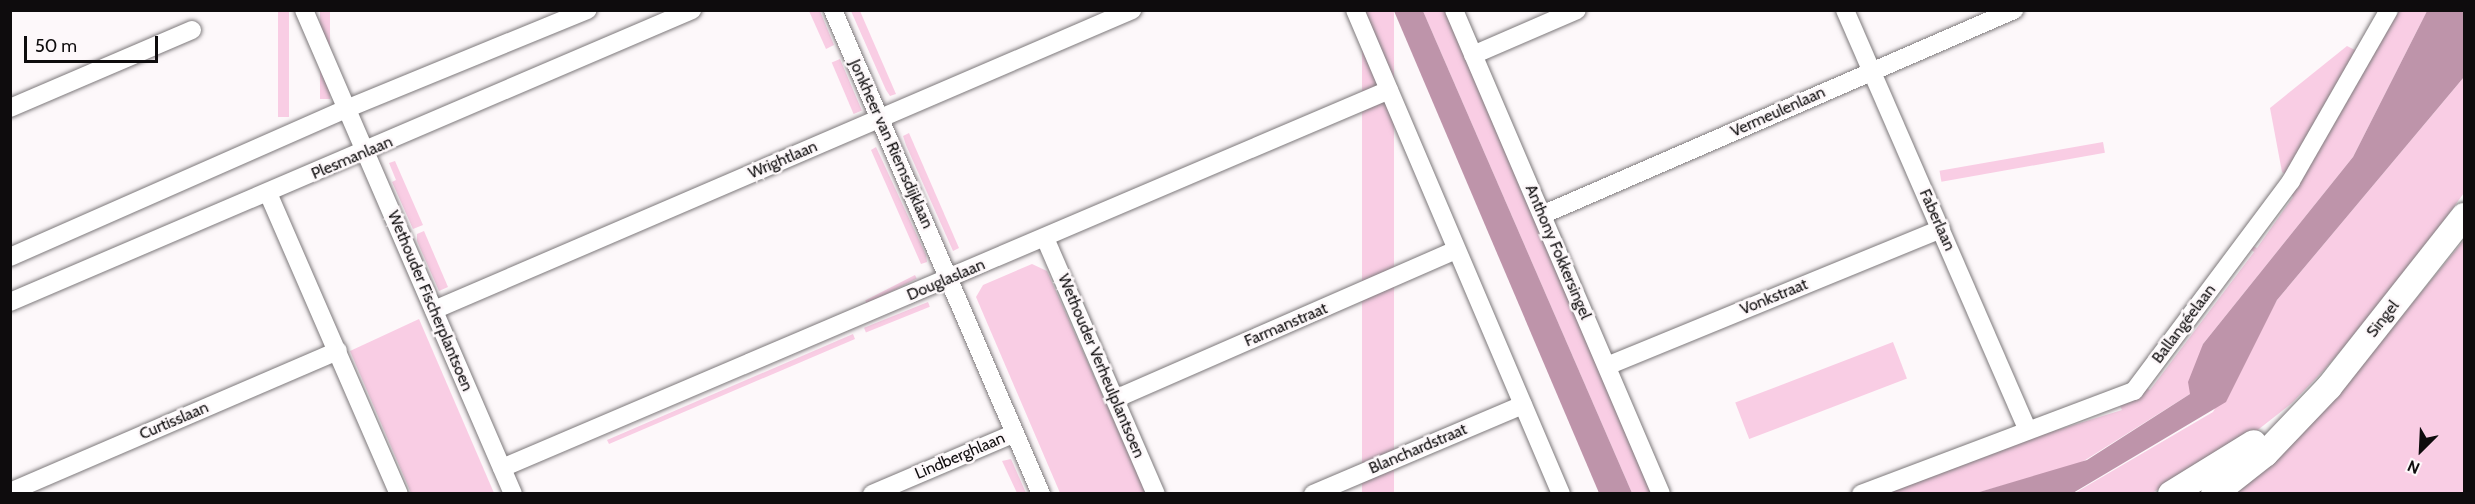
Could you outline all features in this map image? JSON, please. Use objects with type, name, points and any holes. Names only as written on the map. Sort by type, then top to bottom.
[{"type":"main road","name":"Singel","points":[[2214,494],[2265,454],[2329,387],[2464,216]]},
{"type":"main road","name":"Singel","points":[[2171,494],[2233,458],[2276,428],[2299,418]]},
{"type":"street","name":"Wethouder Fischerplantsoen","points":[[303,10],[513,494]]},
{"type":"street","points":[[10,257],[346,109],[587,10]]},
{"type":"street","name":"Plesmanlaan","points":[[10,302],[366,153],[692,10]]},
{"type":"street","name":"Jonkheer van Riemsdijklaan","points":[[833,10],[950,278]]},
{"type":"street","name":"Wrightlaan","points":[[434,310],[1132,10]]},
{"type":"street","points":[[1355,10],[1561,494]]},
{"type":"street","name":"Anthony Fokkersingel","points":[[1454,10],[1661,494]]},
{"type":"street","points":[[1473,55],[1577,10]]},
{"type":"street","name":"Faberlaan","points":[[1845,10],[2028,430]]},
{"type":"street","name":"Vermeulenlaan","points":[[1542,215],[2014,10]]},
{"type":"street","name":"Ballangéelaan","points":[[1861,494],[2134,391],[2291,181],[2389,10]]},
{"type":"street","points":[[10,108],[192,30]]},
{"type":"street","name":"Douglaslaan","points":[[502,468],[1389,90]]},
{"type":"street","points":[[268,193],[399,494]]},
{"type":"street","name":"Vonkstraat","points":[[1607,366],[1941,229]]},
{"type":"street","name":"Wethouder Verheulplantsoen","points":[[1045,238],[1156,494]]},
{"type":"street","name":"Farmanstraat","points":[[1115,399],[1456,250]]},
{"type":"street","points":[[950,278],[1041,494]]},
{"type":"street","name":"Curtisslaan","points":[[10,492],[338,351]]},
{"type":"street","name":"Blanchardstraat","points":[[1313,494],[1523,405]]},
{"type":"street","name":"Lindberghlaan","points":[[872,494],[1015,433]]},
{"type":"shaded area","points":[[278,11],[289,11],[289,117],[278,117]]},
{"type":"shaded area","points":[[320,11],[330,11],[330,99],[320,99]]},
{"type":"shaded area","points":[[809,11],[820,11],[834,45],[826,49]]},
{"type":"shaded area","points":[[851,11],[860,11],[896,94],[890,96],[886,90]]},
{"type":"shaded area","points":[[1362,11],[1394,11],[1394,494],[1362,494]]},
{"type":"shaded area","points":[[1394,11],[1423,11],[1632,493],[1599,493]]},
{"type":"shaded area","points":[[1423,11],[1448,11],[1654,493],[1632,493]]},
{"type":"shaded area","points":[[2399,11],[2427,11],[2353,157],[2203,344],[2190,394],[2079,464],[1976,493],[1875,494],[1970,457],[2122,410],[2119,404],[2145,387],[2150,390],[2254,252],[2249,248],[2251,245],[2257,248],[2293,197],[2290,194]]},
{"type":"shaded area","points":[[2427,11],[2464,11],[2464,77],[2277,300],[2226,402],[2073,493],[1976,493],[2087,460],[2190,394],[2188,382],[2203,344],[2353,157]]},
{"type":"shaded area","points":[[2347,46],[2359,52],[2288,176],[2282,172],[2270,108]]},
{"type":"shaded area","points":[[840,59],[862,111],[854,114],[832,63]]},
{"type":"shaded area","points":[[2464,77],[2464,193],[2389,295],[2324,370],[2292,403],[2250,436],[2152,493],[2073,494],[2213,412],[2277,300]]},
{"type":"shaded area","points":[[909,133],[959,248],[953,251],[906,145],[903,136]]},
{"type":"shaded area","points":[[2103,142],[2105,153],[1941,182],[1940,171]]},
{"type":"shaded area","points":[[876,147],[926,255],[927,262],[921,264],[871,150]]},
{"type":"shaded area","points":[[395,161],[423,225],[413,229],[392,182],[396,180],[389,163]]},
{"type":"shaded area","points":[[424,231],[448,287],[439,291],[417,241],[417,234]]},
{"type":"shaded area","points":[[2464,240],[2464,493],[2224,494],[2348,382]]},
{"type":"shaded area","points":[[1032,264],[1047,271],[1146,493],[1060,493],[976,297],[983,285]]},
{"type":"shaded area","points":[[915,275],[917,279],[867,304],[865,300]]},
{"type":"shaded area","points":[[928,302],[930,307],[866,332],[864,328]]},
{"type":"shaded area","points":[[419,319],[494,493],[411,493],[350,351]]},
{"type":"shaded area","points":[[853,334],[855,339],[609,444],[607,440]]},
{"type":"shaded area","points":[[1893,342],[1907,378],[1749,439],[1735,403]]},
{"type":"shaded area","points":[[1011,459],[1026,493],[1017,493],[1002,461]]}]
